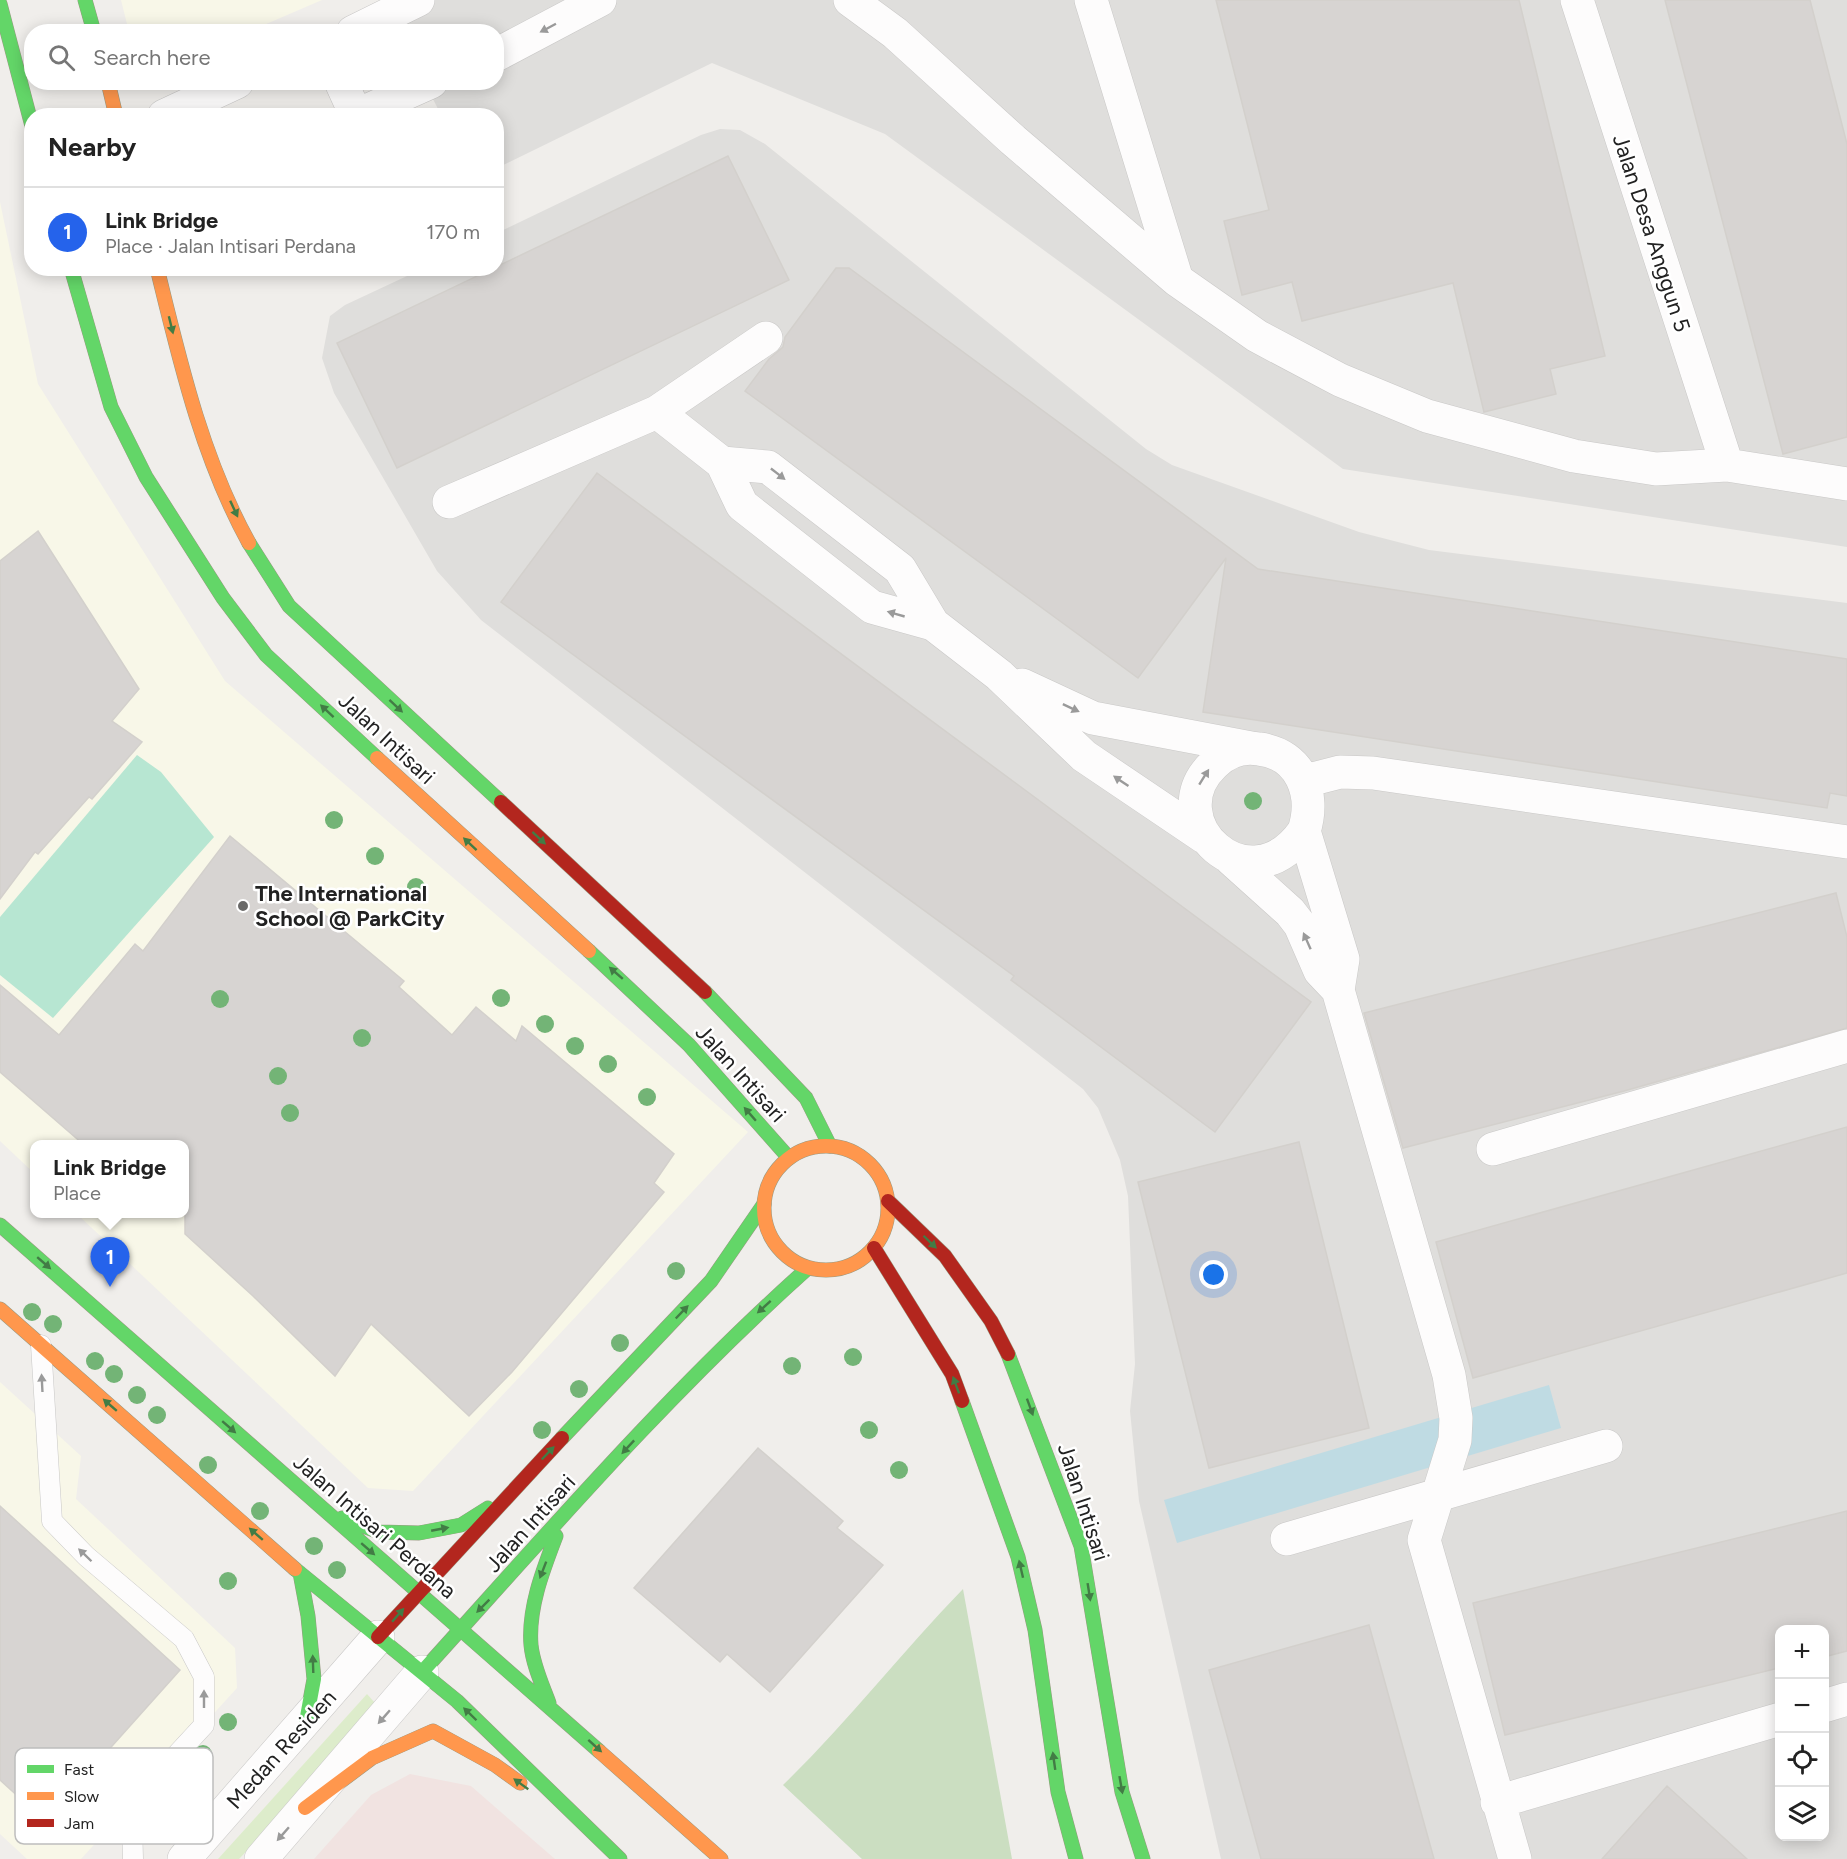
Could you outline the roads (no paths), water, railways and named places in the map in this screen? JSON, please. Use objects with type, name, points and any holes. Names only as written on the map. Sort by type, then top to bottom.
[{"type":"street","points":[[85,0],[92,24]]},
{"type":"street","points":[[369,24],[418,0]]},
{"type":"street","points":[[504,51],[600,0]]},
{"type":"street","points":[[850,0],[895,33],[1013,140],[1177,280],[1257,336],[1340,380],[1427,416],[1574,456],[1656,469],[1727,465],[1847,484]]},
{"type":"street","points":[[1091,0],[1177,280]]},
{"type":"street","name":"Jalan Desa Anggun 5","points":[[1577,0],[1727,465]]},
{"type":"street","points":[[0,4],[27,108]]},
{"type":"street","points":[[110,90],[114,108]]},
{"type":"street","points":[[181,108],[220,90]]},
{"type":"street","points":[[344,90],[352,108]]},
{"type":"street","points":[[371,108],[413,90]]},
{"type":"street","name":"Jalan Intisari","points":[[73,276],[111,406],[146,477],[223,598],[266,655],[552,919],[621,978],[689,1045],[789,1158]]},
{"type":"street","name":"Jalan Intisari","points":[[159,276],[195,415],[224,488],[264,574],[289,606],[701,988],[806,1098],[830,1146]]},
{"type":"street","points":[[449,502],[657,412],[766,338]]},
{"type":"street","points":[[657,412],[722,463],[742,505],[872,607],[933,624]]},
{"type":"street","points":[[722,463],[768,466],[900,569],[933,624],[999,675],[1084,756],[1204,837],[1290,912],[1300,925],[1320,970],[1338,990]]},
{"type":"street","points":[[999,675],[1093,718],[1270,750],[1284,757],[1305,781],[1310,814],[1304,831],[1281,855],[1265,862],[1248,863],[1231,859]]},
{"type":"street","points":[[1204,837],[1197,820],[1196,803],[1203,778],[1220,758],[1236,750],[1254,748]]},
{"type":"street","points":[[1305,781],[1340,772],[1372,773],[1847,842]]},
{"type":"street","points":[[1304,831],[1343,959],[1338,990],[1449,1375],[1456,1418],[1455,1440],[1424,1540],[1515,1859]]},
{"type":"street","points":[[1493,1149],[1847,1046]]},
{"type":"street","points":[[830,1146],[851,1150],[869,1162],[882,1180],[888,1201],[886,1226],[874,1248],[855,1264],[832,1270],[808,1268],[789,1259],[775,1244],[766,1225],[764,1204],[772,1179],[789,1158],[808,1148],[830,1146]]},
{"type":"street","name":"Jalan Intisari","points":[[888,1201],[945,1256],[991,1321],[1014,1366],[1081,1546],[1122,1792],[1143,1859]]},
{"type":"street","name":"Jalan Intisari","points":[[378,1637],[507,1496],[711,1281],[764,1204]]},
{"type":"street","name":"Jalan Intisari Perdana","points":[[0,1225],[323,1510],[551,1707],[721,1859]]},
{"type":"street","points":[[874,1248],[952,1374],[1018,1557],[1035,1630],[1058,1792],[1076,1859]]},
{"type":"street","name":"Jalan Intisari","points":[[422,1672],[564,1515],[735,1333],[808,1268]]},
{"type":"street","points":[[0,1309],[300,1573],[457,1701],[620,1859]]},
{"type":"street","points":[[1287,1539],[1606,1446]]},
{"type":"street","points":[[323,1510],[379,1532],[419,1533],[462,1525],[507,1496]]},
{"type":"street","points":[[551,1707],[534,1664],[530,1642],[539,1579],[564,1515]]},
{"type":"street","points":[[300,1573],[308,1616],[314,1679],[306,1722]]},
{"type":"street","name":"Medan Residen","points":[[213,1826],[378,1637]]},
{"type":"street","points":[[261,1859],[422,1672]]},
{"type":"street","points":[[1829,1704],[1847,1699]]},
{"type":"street","points":[[1497,1802],[1775,1720]]},
{"type":"street","points":[[305,1808],[372,1758],[433,1731],[495,1765],[602,1842]]},
{"type":"street","name":"Medan Residen","points":[[184,1859],[197,1844]]},
{"type":"lane","points":[[41,1345],[52,1521],[86,1556],[184,1639],[204,1677],[204,1725],[183,1748]]},
{"type":"lane","points":[[133,1844],[133,1859]]},
{"type":"water","points":[[1549,1385],[1561,1428],[1177,1543],[1164,1500]]},
{"type":"place","name":"The International School @ ParkCity","points":[[243,906]]},
{"type":"place","name":"Link Bridge","points":[[110,1287]]}]
